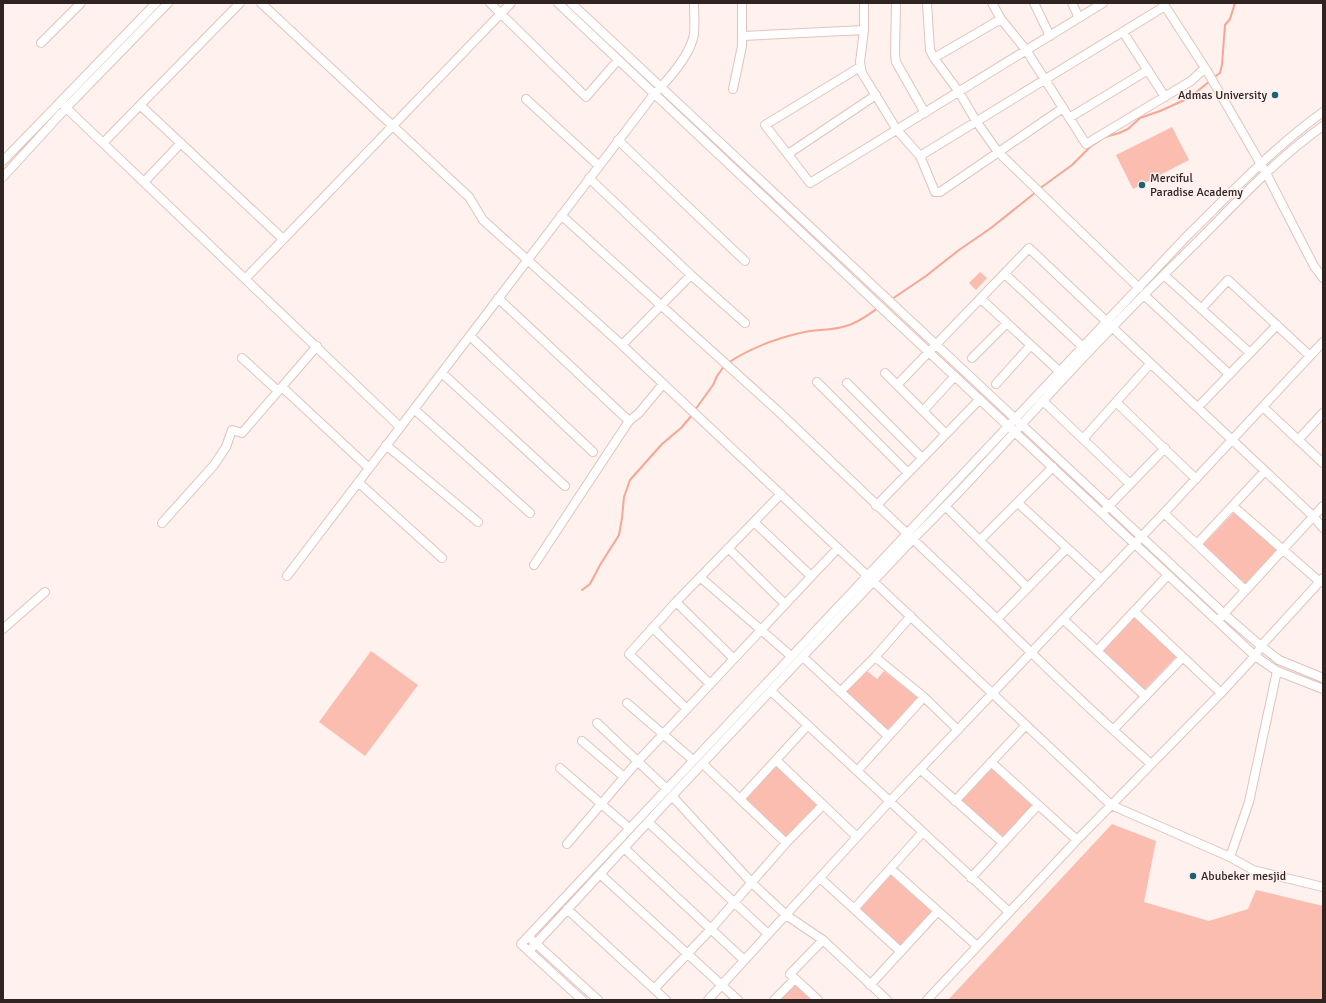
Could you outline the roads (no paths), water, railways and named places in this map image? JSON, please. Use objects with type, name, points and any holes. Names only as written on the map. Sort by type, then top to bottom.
[{"type":"street","points":[[41,43],[81,3]]},
{"type":"street","points":[[3,176],[63,105],[156,3]]},
{"type":"street","points":[[103,143],[240,3]]},
{"type":"street","points":[[261,3],[469,197],[483,220],[622,345],[1111,805],[1230,857],[1253,870],[1323,887]]},
{"type":"street","points":[[490,3],[586,96],[618,60]]},
{"type":"street","points":[[246,278],[511,3]]},
{"type":"street","points":[[558,3],[868,296],[1255,656],[1277,671],[1323,689]]},
{"type":"street","points":[[571,3],[1224,614],[1278,660],[1323,678]]},
{"type":"street","points":[[287,576],[618,140],[685,56],[694,35],[694,3]]},
{"type":"street","points":[[733,89],[740,56],[742,36],[742,3]]},
{"type":"street","points":[[864,3],[864,30],[860,67],[862,73],[897,130],[920,156],[934,191],[938,192],[1063,108]]},
{"type":"street","points":[[896,3],[896,62],[925,113]]},
{"type":"street","points":[[927,3],[930,50],[998,152],[1139,288]]},
{"type":"street","points":[[992,3],[1000,19],[1026,50],[1086,144],[1192,81],[1206,70]]},
{"type":"street","points":[[1034,3],[1050,36]]},
{"type":"street","points":[[1072,3],[1079,18]]},
{"type":"street","points":[[860,67],[765,125],[810,183],[1103,3]]},
{"type":"street","points":[[3,161],[63,105],[166,4]]},
{"type":"street","points":[[920,156],[1123,32],[1164,4],[1217,87],[1261,163],[1314,266],[1323,278]]},
{"type":"street","points":[[934,58],[1000,19]]},
{"type":"street","points":[[742,36],[864,30]]},
{"type":"street","points":[[1123,32],[1165,97]]},
{"type":"street","points":[[1069,118],[1148,70]]},
{"type":"street","points":[[788,154],[876,95]]},
{"type":"street","points":[[526,99],[599,166]]},
{"type":"street","points":[[63,105],[246,278],[400,427]]},
{"type":"street","points":[[140,105],[283,239]]},
{"type":"street","points":[[910,537],[946,507],[1016,433],[1110,325],[1139,288],[1188,236],[1261,163],[1301,128],[1323,112]]},
{"type":"street","points":[[582,1000],[521,944],[791,656],[870,579],[910,537],[1014,419],[1083,347],[1144,295],[1266,173],[1323,126]]},
{"type":"street","points":[[618,140],[745,260]]},
{"type":"street","points":[[144,182],[181,143]]},
{"type":"street","points":[[590,178],[691,275],[745,323]]},
{"type":"street","points":[[561,215],[778,411],[1112,730],[1151,764]]},
{"type":"street","points":[[1188,236],[1195,244]]},
{"type":"street","points":[[897,385],[1029,248],[1150,364],[1198,406],[1264,472],[1313,516],[1323,528]]},
{"type":"street","points":[[1005,274],[1083,347]]},
{"type":"street","points":[[622,345],[691,275]]},
{"type":"street","points":[[1164,275],[1250,353]]},
{"type":"street","points":[[1201,309],[1228,280],[1310,356]]},
{"type":"street","points":[[1144,295],[1229,374]]},
{"type":"street","points":[[498,298],[629,420]]},
{"type":"street","points":[[981,299],[1060,372]]},
{"type":"street","points":[[972,358],[1006,323]]},
{"type":"street","points":[[1198,406],[1277,325]]},
{"type":"street","points":[[470,336],[593,452]]},
{"type":"street","points":[[708,1000],[889,802],[1135,544],[1323,342]]},
{"type":"street","points":[[996,384],[1031,345]]},
{"type":"street","points":[[162,523],[214,465],[226,447],[232,430],[242,433],[317,346]]},
{"type":"street","points":[[242,358],[280,389],[369,468]]},
{"type":"street","points":[[1083,439],[1150,364]]},
{"type":"street","points":[[442,373],[565,486]]},
{"type":"street","points":[[885,373],[946,434]]},
{"type":"street","points":[[923,411],[955,376]]},
{"type":"street","points":[[817,382],[908,473]]},
{"type":"street","points":[[846,383],[922,458]]},
{"type":"street","points":[[534,564],[629,420],[639,413],[663,384]]},
{"type":"street","points":[[876,506],[980,399]]},
{"type":"street","points":[[1044,401],[1130,484]]},
{"type":"street","points":[[1116,402],[1196,479]]},
{"type":"street","points":[[1263,407],[1323,463]]},
{"type":"street","points":[[414,409],[530,512]]},
{"type":"street","points":[[1298,440],[1323,413]]},
{"type":"street","points":[[386,445],[478,522]]},
{"type":"street","points":[[1102,513],[1165,448]]},
{"type":"street","points":[[980,540],[1053,467]]},
{"type":"street","points":[[1197,544],[1264,472]]},
{"type":"street","points":[[358,482],[442,558]]},
{"type":"street","points":[[687,709],[629,654],[676,602],[781,494]]},
{"type":"street","points":[[1018,503],[1101,579]]},
{"type":"street","points":[[927,1000],[1076,840],[1221,693],[1321,580],[1283,550],[1232,506]]},
{"type":"street","points":[[1217,620],[1323,506]]},
{"type":"street","points":[[946,507],[1028,588]]},
{"type":"street","points":[[1164,513],[1245,590]]},
{"type":"street","points":[[754,522],[811,576]]},
{"type":"street","points":[[728,548],[785,604]]},
{"type":"street","points":[[567,844],[638,761],[838,548]]},
{"type":"street","points":[[997,619],[1067,548]]},
{"type":"street","points":[[1097,651],[1168,575]]},
{"type":"street","points":[[700,577],[791,656]]},
{"type":"street","points":[[529,951],[803,657],[870,579]]},
{"type":"street","points":[[3,629],[45,592]]},
{"type":"street","points":[[676,602],[734,658]]},
{"type":"street","points":[[1134,611],[1221,693]]},
{"type":"street","points":[[840,692],[875,657],[911,616]]},
{"type":"street","points":[[1063,619],[1145,696]]},
{"type":"street","points":[[653,628],[710,684]]},
{"type":"street","points":[[803,657],[888,736]]},
{"type":"street","points":[[875,657],[924,697],[958,730]]},
{"type":"street","points":[[1112,730],[1182,657]]},
{"type":"street","points":[[1230,857],[1249,802],[1277,671]]},
{"type":"street","points":[[771,691],[1009,912]]},
{"type":"street","points":[[857,771],[924,697]]},
{"type":"street","points":[[627,703],[694,760]]},
{"type":"street","points":[[597,723],[667,789]]},
{"type":"street","points":[[955,801],[1026,725]]},
{"type":"street","points":[[740,799],[808,726]]},
{"type":"street","points":[[582,741],[624,777]]},
{"type":"street","points":[[776,760],[857,837]]},
{"type":"street","points":[[991,762],[1076,840]]},
{"type":"street","points":[[703,764],[786,843]]},
{"type":"street","points":[[560,768],[629,828]]},
{"type":"street","points":[[920,769],[1003,843]]},
{"type":"street","points":[[672,796],[752,883],[786,915],[823,940],[887,1000]]},
{"type":"street","points":[[654,990],[735,903],[786,843],[823,805]]},
{"type":"street","points":[[971,878],[1038,805]]},
{"type":"street","points":[[648,822],[768,934]]},
{"type":"street","points":[[854,909],[923,832]]},
{"type":"street","points":[[624,848],[744,960]]},
{"type":"street","points":[[890,869],[977,946]]},
{"type":"street","points":[[600,874],[738,1000]]},
{"type":"street","points":[[820,878],[900,951]]},
{"type":"street","points":[[567,910],[666,1000]]},
{"type":"street","points":[[870,984],[938,911]]},
{"type":"street","points":[[528,936],[598,1000]]},
{"type":"street","points":[[818,1000],[790,974],[823,940]]},
{"type":"street","points":[[774,1000],[795,979]]},
{"type":"waterway","points":[[1213,78],[1220,73],[1225,25],[1230,19],[1235,3]]},
{"type":"waterway","points":[[1039,189],[1072,165],[1090,147],[1105,137],[1128,129],[1140,118],[1189,98],[1210,81]]},
{"type":"waterway","points":[[892,299],[991,228],[1036,192]]},
{"type":"waterway","points":[[728,363],[754,348],[781,338],[806,332],[835,329],[850,325],[878,308]]},
{"type":"waterway","points":[[695,410],[725,365]]},
{"type":"waterway","points":[[582,590],[590,584],[619,535],[624,497],[630,480],[662,444],[681,428],[693,414]]},
{"type":"place","name":"Admas University","points":[[1275,95]]},
{"type":"place","name":"Merciful Paradise Academy","points":[[1142,185]]},
{"type":"place","name":"Abubeker mesjid","points":[[1193,876]]}]
